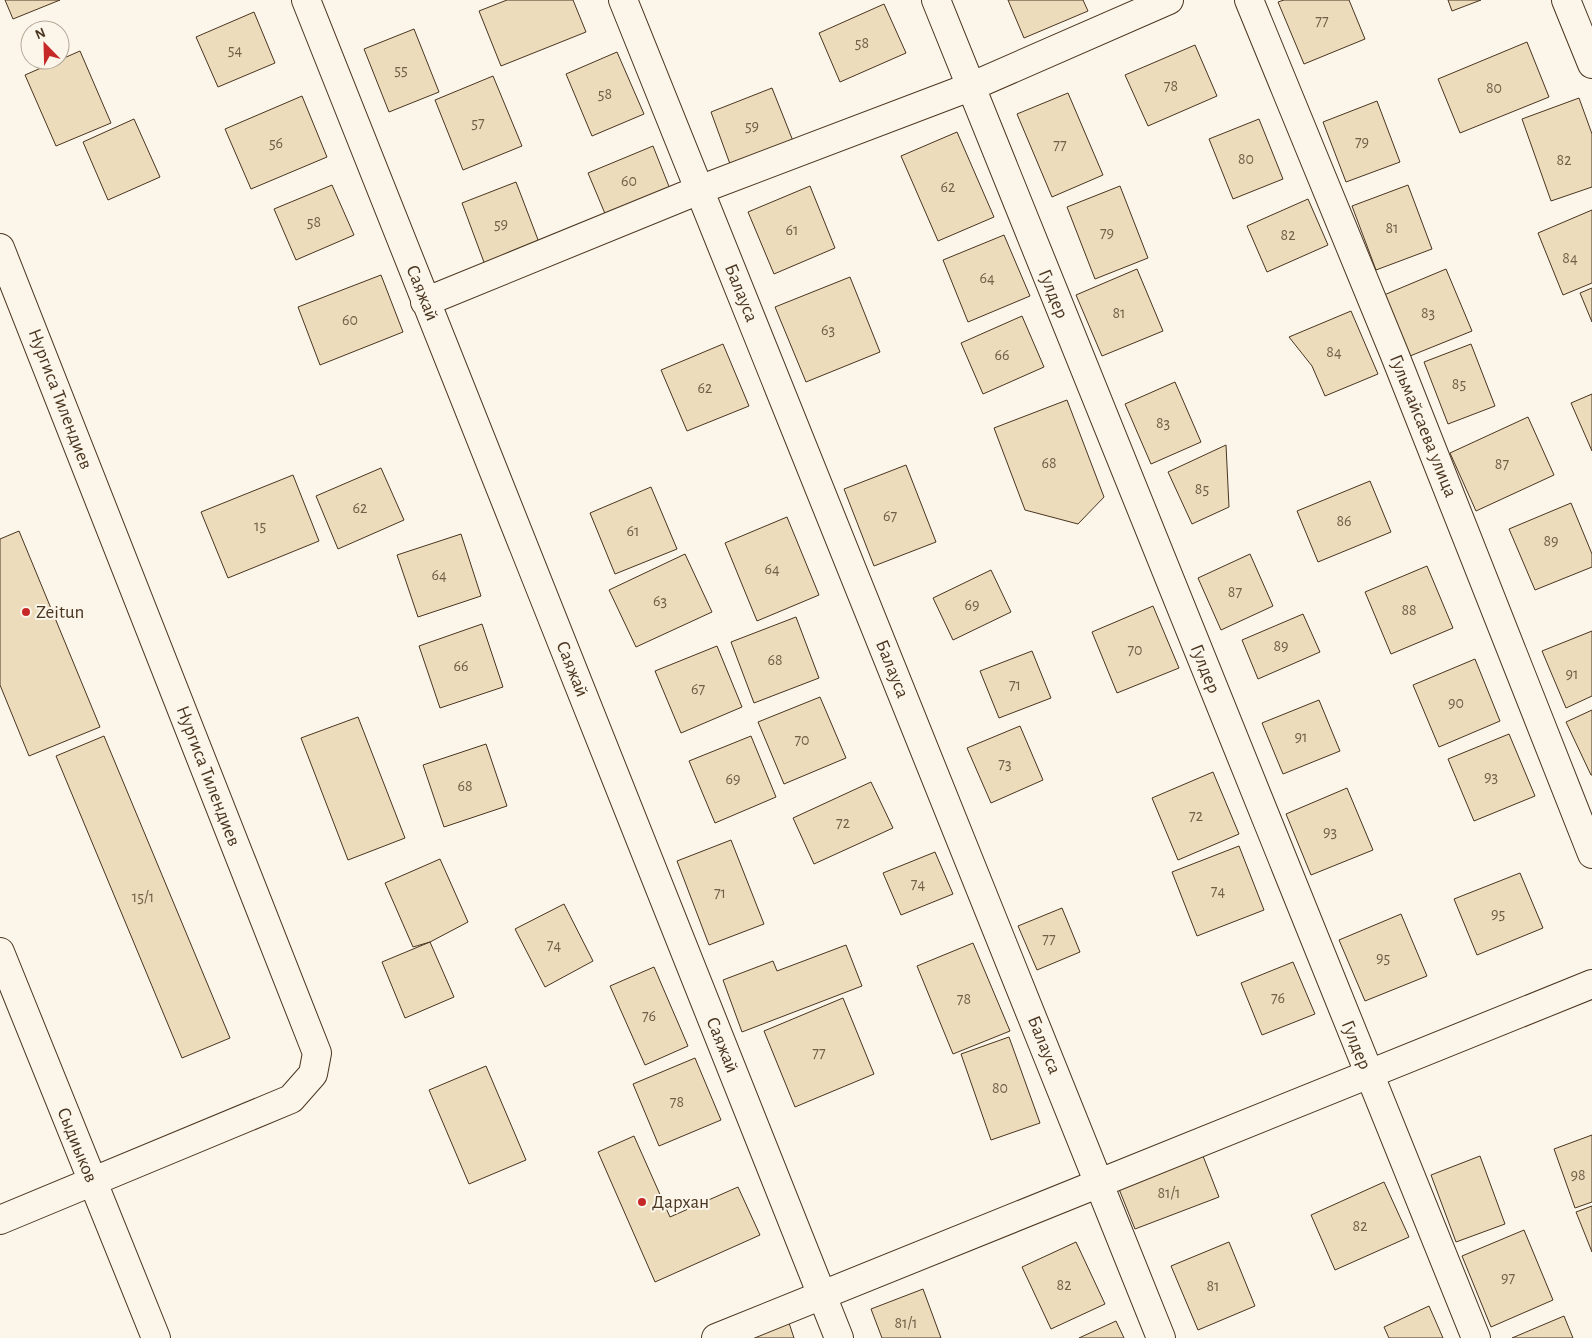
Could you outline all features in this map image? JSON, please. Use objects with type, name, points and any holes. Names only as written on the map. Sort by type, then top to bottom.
[{"type":"street","name":"Саяжай","points":[[306,0],[839,1338]]},
{"type":"street","name":"Балауса","points":[[623,0],[1161,1338]]},
{"type":"street","name":"Гулдер","points":[[936,0],[1368,1075],[1476,1338]]},
{"type":"street","points":[[425,302],[699,190],[970,87],[1169,0]]},
{"type":"street","name":"Гульмайсаева улица","points":[[1249,0],[1394,353],[1592,854]]},
{"type":"street","points":[[1566,0],[1592,64]]},
{"type":"street","name":"Нургиса Тилендиев","points":[[0,248],[317,1053],[313,1074],[291,1099],[0,1220]]},
{"type":"street","name":"Сыдиыков","points":[[0,952],[156,1338]]},
{"type":"street","points":[[716,1338],[1592,984]]},
{"type":"building","points":[[5,0],[60,0],[13,19]]},
{"type":"building","points":[[507,0],[573,0],[586,32],[501,66],[479,11]]},
{"type":"building","points":[[1008,0],[1083,0],[1088,11],[1024,38]]},
{"type":"building","points":[[1284,0],[1349,0],[1365,39],[1304,64],[1278,2]]},
{"type":"building","points":[[1448,0],[1481,0],[1452,11]]},
{"type":"building","points":[[884,4],[906,53],[840,82],[819,33]]},
{"type":"building","points":[[254,12],[275,63],[218,87],[196,37]]},
{"type":"building","points":[[414,29],[439,92],[389,112],[364,49]]},
{"type":"building","points":[[1527,42],[1549,97],[1460,133],[1438,79]]},
{"type":"building","points":[[1195,45],[1217,96],[1148,126],[1125,75]]},
{"type":"building","points":[[80,51],[111,123],[56,146],[25,75],[36,70],[70,70],[70,55]]},
{"type":"building","points":[[617,52],[644,114],[592,136],[566,74]]},
{"type":"building","points":[[493,76],[522,146],[463,170],[435,100]]},
{"type":"building","points":[[772,88],[793,141],[730,164],[711,112]]},
{"type":"building","points":[[1068,93],[1103,175],[1052,197],[1017,114]]},
{"type":"building","points":[[302,96],[327,157],[251,189],[225,129]]},
{"type":"building","points":[[1579,98],[1592,134],[1592,187],[1551,201],[1522,119]]},
{"type":"building","points":[[1377,101],[1400,162],[1346,182],[1323,122]]},
{"type":"building","points":[[134,119],[160,177],[108,200],[83,142]]},
{"type":"building","points":[[1259,119],[1283,179],[1233,199],[1209,139]]},
{"type":"building","points":[[957,132],[994,217],[938,241],[901,156]]},
{"type":"building","points":[[653,146],[670,189],[606,216],[588,173]]},
{"type":"building","points":[[516,182],[540,245],[485,265],[462,203]]},
{"type":"building","points":[[332,185],[354,235],[296,260],[274,209]]},
{"type":"building","points":[[1408,185],[1432,249],[1376,270],[1352,206]]},
{"type":"building","points":[[810,186],[835,248],[774,274],[748,212]]},
{"type":"building","points":[[1120,186],[1148,258],[1095,279],[1067,207]]},
{"type":"building","points":[[1308,199],[1328,245],[1267,272],[1247,226]]},
{"type":"building","points":[[1592,210],[1592,283],[1563,295],[1538,233]]},
{"type":"building","points":[[1004,235],[1030,296],[968,322],[943,260]]},
{"type":"building","points":[[1137,269],[1163,331],[1102,356],[1076,295]]},
{"type":"building","points":[[1446,269],[1472,331],[1410,356],[1384,295]]},
{"type":"building","points":[[381,275],[403,332],[320,365],[298,307]]},
{"type":"building","points":[[850,277],[880,352],[806,382],[775,307]]},
{"type":"building","points":[[1592,288],[1592,322],[1580,293]]},
{"type":"building","points":[[1351,311],[1378,374],[1325,396],[1312,366],[1289,337]]},
{"type":"building","points":[[1022,316],[1044,367],[983,394],[961,343]]},
{"type":"building","points":[[723,344],[749,406],[687,431],[661,370]]},
{"type":"building","points":[[1471,344],[1495,406],[1448,424],[1424,362]]},
{"type":"building","points":[[1175,382],[1201,442],[1151,464],[1125,404]]},
{"type":"building","points":[[1592,394],[1592,451],[1571,403]]},
{"type":"building","points":[[1067,400],[1104,497],[1078,524],[1025,510],[994,428]]},
{"type":"building","points":[[1528,417],[1554,475],[1476,511],[1450,453]]},
{"type":"building","points":[[1226,445],[1229,507],[1192,524],[1168,472]]},
{"type":"building","points":[[906,465],[936,542],[874,566],[844,489]]},
{"type":"building","points":[[381,468],[404,520],[338,549],[316,496]]},
{"type":"building","points":[[293,475],[319,541],[228,578],[201,512]]},
{"type":"building","points":[[1370,481],[1391,532],[1318,562],[1297,511]]},
{"type":"building","points":[[651,487],[677,549],[615,574],[590,513]]},
{"type":"building","points":[[1571,503],[1592,554],[1592,567],[1535,590],[1509,529]]},
{"type":"building","points":[[787,517],[819,595],[757,621],[725,543]]},
{"type":"building","name":"Zeitun","points":[[19,531],[100,727],[29,756],[0,685],[0,539]]},
{"type":"building","points":[[461,534],[481,596],[418,617],[397,555]]},
{"type":"building","points":[[685,554],[712,612],[636,647],[609,590]]},
{"type":"building","points":[[1250,554],[1273,606],[1221,630],[1198,578]]},
{"type":"building","points":[[1427,566],[1453,628],[1391,654],[1365,592]]},
{"type":"building","points":[[991,570],[1011,612],[953,640],[933,598]]},
{"type":"building","points":[[1153,606],[1179,668],[1117,693],[1092,632]]},
{"type":"building","points":[[1303,614],[1320,652],[1258,679],[1242,640]]},
{"type":"building","points":[[796,617],[819,678],[754,703],[731,642]]},
{"type":"building","points":[[482,624],[503,687],[440,708],[419,646]]},
{"type":"building","points":[[1592,631],[1592,696],[1566,708],[1542,651]]},
{"type":"building","points":[[717,646],[742,707],[681,733],[655,671]]},
{"type":"building","points":[[1032,651],[1051,698],[999,718],[980,671]]},
{"type":"building","points":[[1475,659],[1500,721],[1439,747],[1413,685]]},
{"type":"building","points":[[820,697],[846,758],[784,784],[758,722]]},
{"type":"building","points":[[1319,700],[1340,751],[1283,774],[1262,723]]},
{"type":"building","points":[[1592,710],[1592,775],[1591,775],[1566,722]]},
{"type":"building","points":[[358,717],[405,838],[348,860],[301,738]]},
{"type":"building","points":[[1020,726],[1043,780],[991,803],[967,748]]},
{"type":"building","points":[[1509,734],[1535,796],[1474,821],[1448,759]]},
{"type":"building","points":[[104,736],[230,1038],[182,1058],[56,756]]},
{"type":"building","points":[[751,736],[776,797],[715,823],[689,761]]},
{"type":"building","points":[[486,744],[507,806],[444,827],[423,765]]},
{"type":"building","points":[[1213,772],[1239,834],[1178,860],[1152,798]]},
{"type":"building","points":[[871,782],[893,828],[814,864],[793,818]]},
{"type":"building","points":[[1347,788],[1373,850],[1311,875],[1286,814]]},
{"type":"building","points":[[731,840],[764,924],[709,945],[677,861]]},
{"type":"building","points":[[1239,846],[1264,910],[1197,936],[1172,872]]},
{"type":"building","points":[[935,852],[953,894],[901,915],[883,873]]},
{"type":"building","points":[[440,859],[468,922],[430,942],[413,947],[385,883]]},
{"type":"building","points":[[1520,873],[1543,928],[1477,955],[1454,899]]},
{"type":"building","points":[[564,904],[593,961],[545,987],[515,929]]},
{"type":"building","points":[[1062,908],[1080,952],[1037,970],[1018,926]]},
{"type":"building","points":[[1401,914],[1427,976],[1365,1001],[1339,940]]},
{"type":"building","points":[[430,942],[454,997],[405,1018],[382,962]]},
{"type":"building","points":[[973,943],[1010,1031],[953,1054],[917,966]]},
{"type":"building","points":[[846,945],[862,986],[742,1032],[723,980],[773,961],[777,971]]},
{"type":"building","points":[[1293,962],[1315,1014],[1262,1035],[1241,983]]},
{"type":"building","points":[[654,967],[688,1046],[645,1065],[610,986]]},
{"type":"building","points":[[843,998],[874,1074],[795,1107],[764,1031]]},
{"type":"building","points":[[1009,1037],[1040,1123],[991,1140],[961,1054]]},
{"type":"building","points":[[695,1058],[721,1120],[659,1146],[633,1084]]},
{"type":"building","points":[[486,1066],[526,1160],[469,1184],[429,1090]]},
{"type":"building","points":[[1592,1135],[1592,1202],[1575,1208],[1554,1149]]},
{"type":"building","name":"Дархан","points":[[634,1136],[670,1217],[738,1187],[760,1235],[655,1282],[598,1152]]},
{"type":"building","points":[[1203,1156],[1219,1197],[1135,1229],[1119,1189]]},
{"type":"building","points":[[1480,1156],[1505,1224],[1456,1242],[1431,1175]]},
{"type":"building","points":[[1384,1182],[1409,1237],[1335,1270],[1311,1215]]},
{"type":"building","points":[[1592,1206],[1592,1252],[1576,1212]]},
{"type":"building","points":[[1524,1230],[1553,1300],[1491,1327],[1462,1256]]},
{"type":"building","points":[[1076,1242],[1105,1304],[1051,1329],[1022,1267]]},
{"type":"building","points":[[1229,1242],[1255,1306],[1198,1330],[1171,1266]]},
{"type":"building","points":[[923,1289],[941,1338],[882,1338],[871,1309]]},
{"type":"building","points":[[1429,1306],[1443,1338],[1389,1338],[1384,1327]]},
{"type":"building","points":[[1564,1316],[1573,1338],[1512,1338]]},
{"type":"building","points":[[1116,1321],[1124,1338],[1079,1338]]},
{"type":"building","points":[[789,1323],[794,1338],[746,1338]]},
{"type":"place","name":"Zeitun","points":[[26,612]]},
{"type":"place","name":"Дархан","points":[[642,1202]]}]
